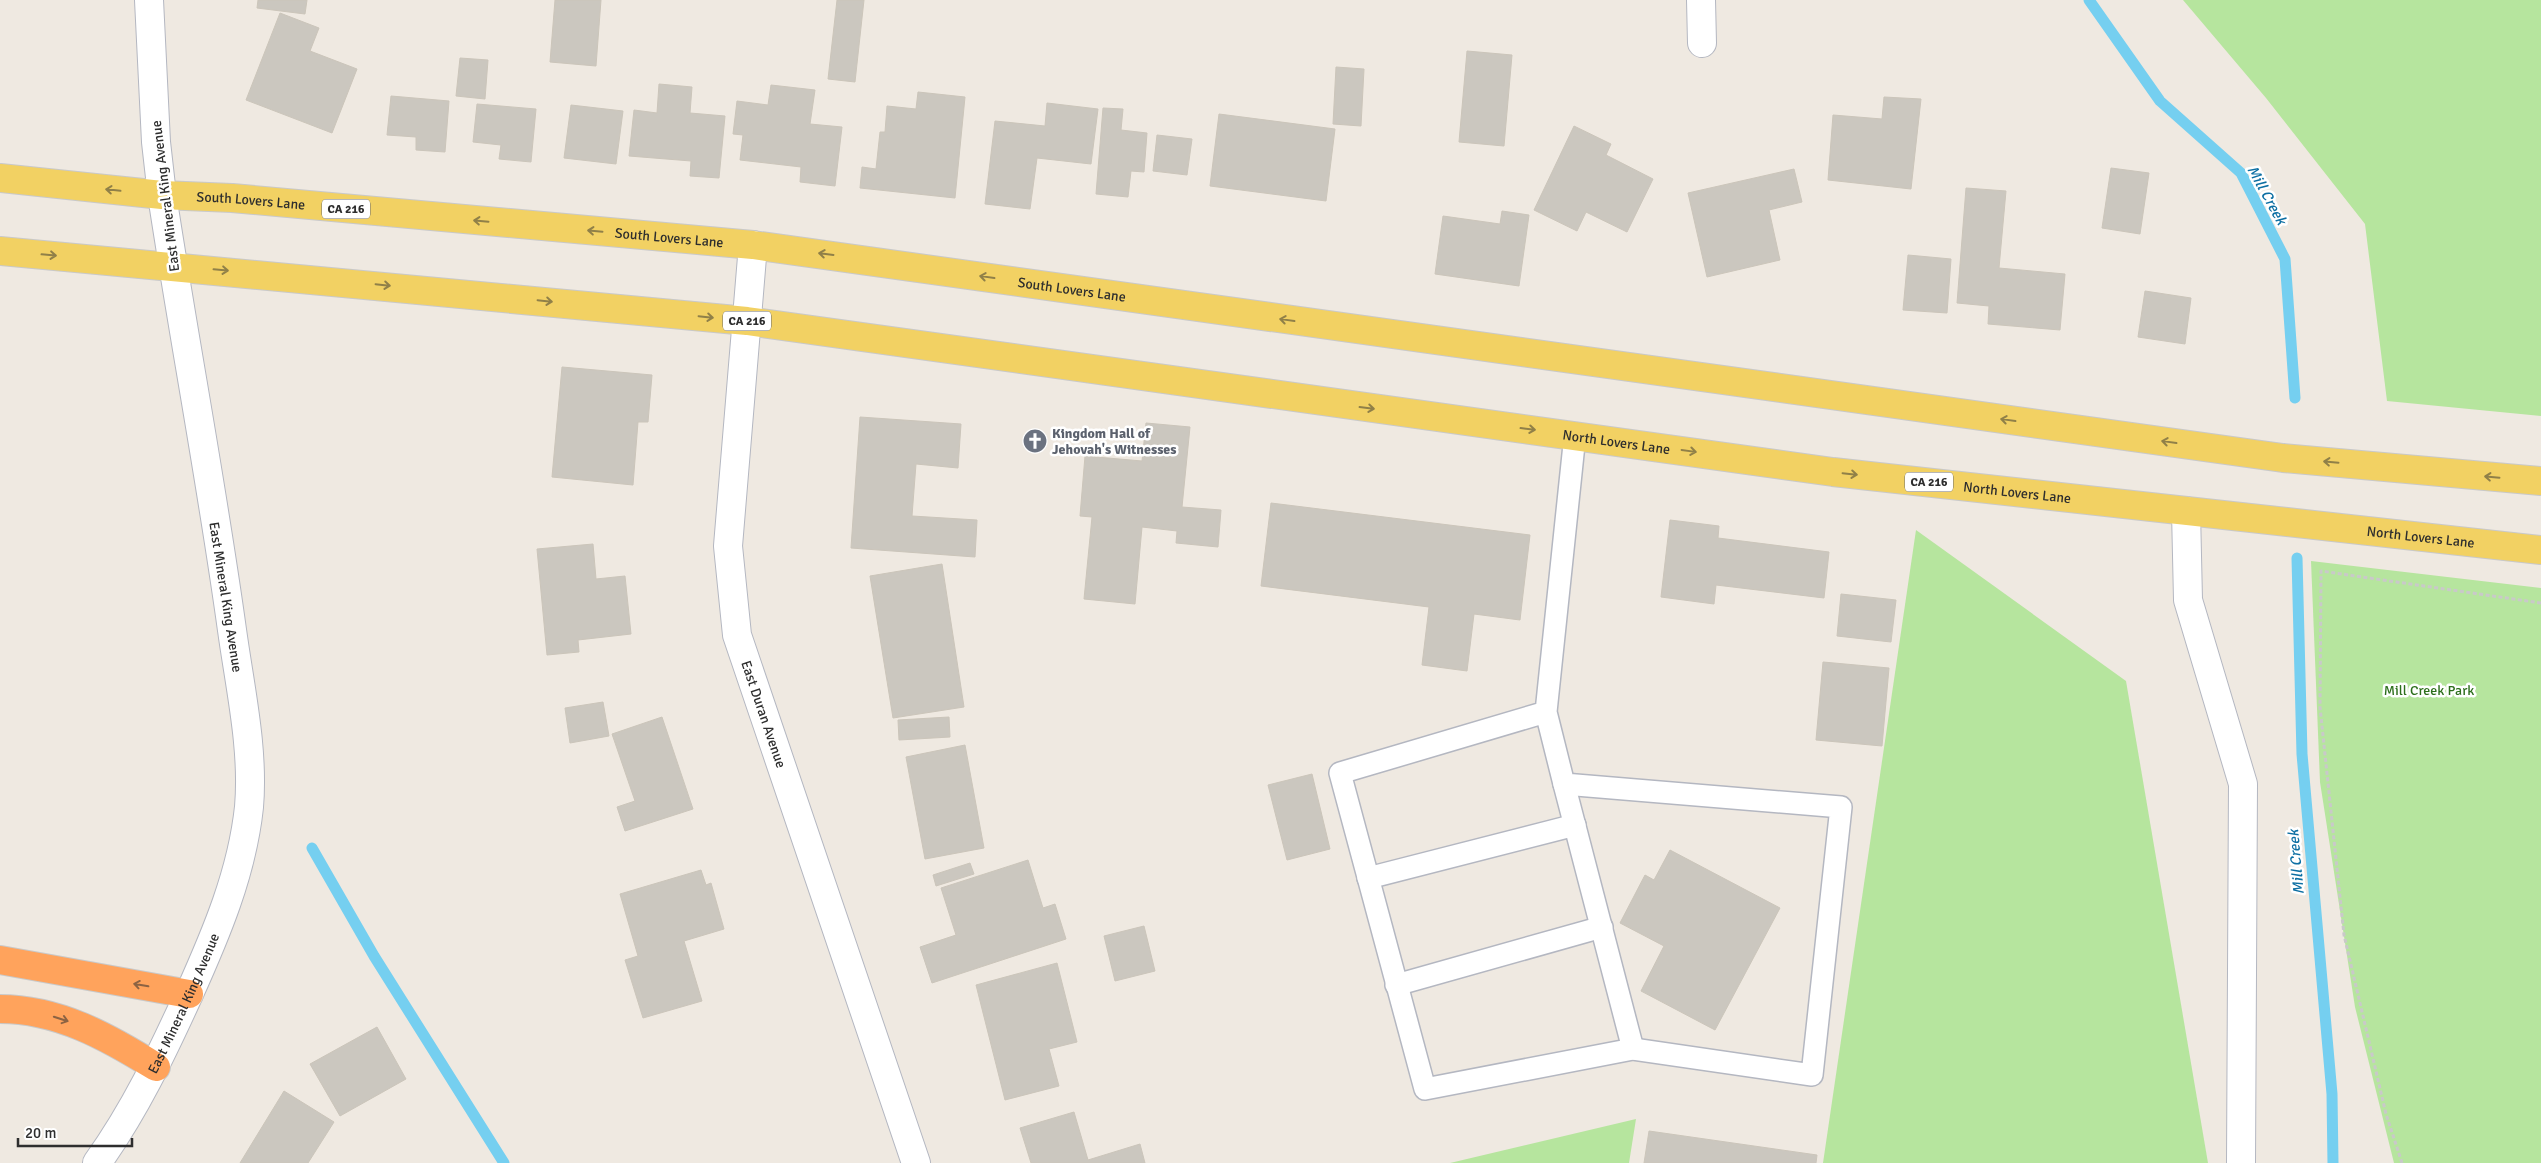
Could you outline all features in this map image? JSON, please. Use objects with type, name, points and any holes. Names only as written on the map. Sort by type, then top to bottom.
[{"type":"highway","points":[[0,960],[189,994]]},
{"type":"highway","points":[[0,1009],[39,1013],[62,1019],[119,1044],[156,1067]]},
{"type":"main road","name":"South Lovers Lane","points":[[0,178],[162,195],[232,198],[753,245],[2283,458],[2541,481]]},
{"type":"main road","name":"CA 216","points":[[0,251],[747,321]]},
{"type":"main road","name":"North Lovers Lane","points":[[747,321],[1833,472],[2541,550]]},
{"type":"street","name":"East Mineral King Avenue","points":[[97,1163],[125,1122],[156,1067],[224,909],[238,862],[248,812],[250,783],[246,738],[226,593],[162,195],[156,142],[149,0]]},
{"type":"street","points":[[1700,0],[1702,42]]},
{"type":"street","name":"East Duran Avenue","points":[[753,245],[728,546],[737,635],[916,1163]]},
{"type":"street","points":[[2186,511],[2188,600],[2243,784],[2241,1163]]},
{"type":"lane","points":[[1575,435],[1546,712],[1633,1049]]},
{"type":"lane","points":[[1546,712],[1340,773],[1396,984],[1426,1088],[1633,1049],[1812,1075],[1841,807],[1564,784]]},
{"type":"lane","points":[[1368,878],[1575,825]]},
{"type":"lane","points":[[1396,984],[1602,927]]},
{"type":"path","points":[[2402,1163],[2386,1114],[2344,935],[2320,707],[2321,572],[2541,603]]},
{"type":"green space","points":[[2183,0],[2541,0],[2541,416],[2387,401],[2365,224],[2266,98]]},
{"type":"green space","points":[[1916,530],[2126,681],[2208,1163],[1823,1163]]},
{"type":"green space","name":"Mill Creek Park","points":[[2311,561],[2541,588],[2541,1163],[2394,1163],[2355,1007],[2320,782]]},
{"type":"green space","points":[[1636,1119],[1629,1163],[1450,1163]]},
{"type":"building","points":[[258,0],[307,0],[305,14],[257,8]]},
{"type":"building","points":[[555,0],[601,0],[596,66],[550,62]]},
{"type":"building","points":[[837,0],[864,0],[855,82],[828,79]]},
{"type":"building","points":[[280,13],[319,28],[310,51],[357,69],[332,133],[246,100]]},
{"type":"building","points":[[1467,51],[1512,55],[1504,146],[1459,142]]},
{"type":"building","points":[[460,58],[488,60],[485,99],[456,96]]},
{"type":"building","points":[[1336,67],[1364,69],[1361,126],[1333,124]]},
{"type":"building","points":[[659,84],[692,87],[690,113],[725,116],[719,178],[690,176],[691,161],[629,156],[634,110],[657,113]]},
{"type":"building","points":[[771,85],[815,90],[810,124],[842,127],[835,186],[800,182],[801,167],[740,160],[743,135],[733,134],[737,101],[768,105]]},
{"type":"building","points":[[918,92],[965,97],[955,198],[860,188],[862,167],[876,169],[880,132],[885,132],[887,106],[916,109]]},
{"type":"building","points":[[391,96],[449,101],[445,152],[416,150],[416,137],[387,135]]},
{"type":"building","points":[[1884,97],[1921,99],[1911,189],[1828,180],[1833,115],[1882,119]]},
{"type":"building","points":[[1047,103],[1098,109],[1091,164],[1037,158],[1030,209],[985,204],[995,121],[1045,126]]},
{"type":"building","points":[[477,104],[536,109],[531,162],[499,159],[501,145],[473,142]]},
{"type":"building","points":[[571,105],[623,111],[616,164],[564,158]]},
{"type":"building","points":[[1103,108],[1123,109],[1121,130],[1147,133],[1144,172],[1131,171],[1128,197],[1096,194]]},
{"type":"building","points":[[1219,114],[1335,129],[1326,201],[1210,186]]},
{"type":"building","points":[[1574,126],[1611,144],[1606,155],[1653,179],[1627,232],[1586,212],[1577,231],[1534,210]]},
{"type":"building","points":[[1157,135],[1192,139],[1187,175],[1153,171]]},
{"type":"building","points":[[2111,168],[2149,173],[2140,234],[2102,228]]},
{"type":"building","points":[[1794,169],[1802,202],[1769,210],[1780,260],[1707,277],[1688,193]]},
{"type":"building","points":[[1966,188],[2006,191],[1999,268],[2065,274],[2060,330],[1988,324],[1989,306],[1957,303]]},
{"type":"building","points":[[1502,211],[1529,215],[1519,286],[1435,274],[1443,216],[1500,224]]},
{"type":"building","points":[[1908,255],[1951,259],[1947,313],[1903,310]]},
{"type":"building","points":[[2145,291],[2191,298],[2185,344],[2138,337]]},
{"type":"building","points":[[562,367],[652,375],[648,422],[638,422],[633,485],[552,477]]},
{"type":"building","points":[[860,417],[961,424],[958,468],[916,464],[912,516],[977,520],[975,557],[851,548]]},
{"type":"building","points":[[1146,423],[1190,427],[1182,507],[1221,510],[1218,547],[1176,543],[1177,531],[1142,527],[1135,604],[1084,599],[1092,517],[1080,516],[1085,456],[1142,461]]},
{"type":"building","points":[[1271,503],[1530,535],[1520,620],[1474,614],[1467,671],[1422,665],[1429,607],[1261,586]]},
{"type":"building","points":[[1670,520],[1719,526],[1718,538],[1829,552],[1824,598],[1716,585],[1714,604],[1661,597]]},
{"type":"building","points":[[593,544],[596,579],[625,576],[631,634],[578,640],[579,652],[547,655],[537,549]]},
{"type":"building","points":[[942,564],[964,707],[893,718],[870,576]]},
{"type":"building","points":[[1841,594],[1896,600],[1891,642],[1837,636]]},
{"type":"building","points":[[1823,662],[1889,668],[1882,746],[1816,740]]},
{"type":"building","points":[[603,702],[609,736],[570,743],[565,708]]},
{"type":"building","points":[[662,717],[693,809],[625,831],[617,807],[635,801],[612,734]]},
{"type":"building","points":[[949,717],[950,737],[899,740],[898,720]]},
{"type":"building","points":[[965,745],[984,848],[925,859],[906,757]]},
{"type":"building","points":[[1312,774],[1330,849],[1287,860],[1268,785]]},
{"type":"building","points":[[1670,850],[1780,908],[1715,1030],[1641,991],[1664,946],[1620,923],[1645,875],[1654,880]]},
{"type":"building","points":[[1028,860],[1043,908],[1055,904],[1066,939],[932,983],[920,947],[956,935],[941,888]]},
{"type":"building","points":[[970,863],[974,874],[936,886],[933,875]]},
{"type":"building","points":[[701,870],[706,885],[711,883],[724,929],[684,941],[702,1001],[643,1018],[625,960],[638,956],[620,894]]},
{"type":"building","points":[[1144,926],[1155,971],[1115,981],[1104,936]]},
{"type":"building","points":[[1057,963],[1077,1042],[1049,1049],[1059,1086],[1005,1100],[976,985]]},
{"type":"building","points":[[377,1027],[406,1079],[340,1116],[310,1064]]},
{"type":"building","points":[[284,1091],[334,1122],[308,1163],[240,1163]]},
{"type":"building","points":[[1074,1112],[1088,1160],[1140,1144],[1145,1163],[1031,1163],[1020,1128]]},
{"type":"building","points":[[1649,1131],[1817,1155],[1816,1163],[1644,1163]]},
{"type":"waterway","name":"Mill Creek","points":[[2089,0],[2160,101],[2241,173],[2285,259],[2295,398]]},
{"type":"waterway","name":"Mill Creek","points":[[2297,558],[2302,754],[2332,1094],[2333,1163]]},
{"type":"waterway","points":[[312,848],[374,956],[504,1163]]},
{"type":"place","name":"Kingdom Hall of Jehovah's Witnesses","points":[[1035,441]]}]
